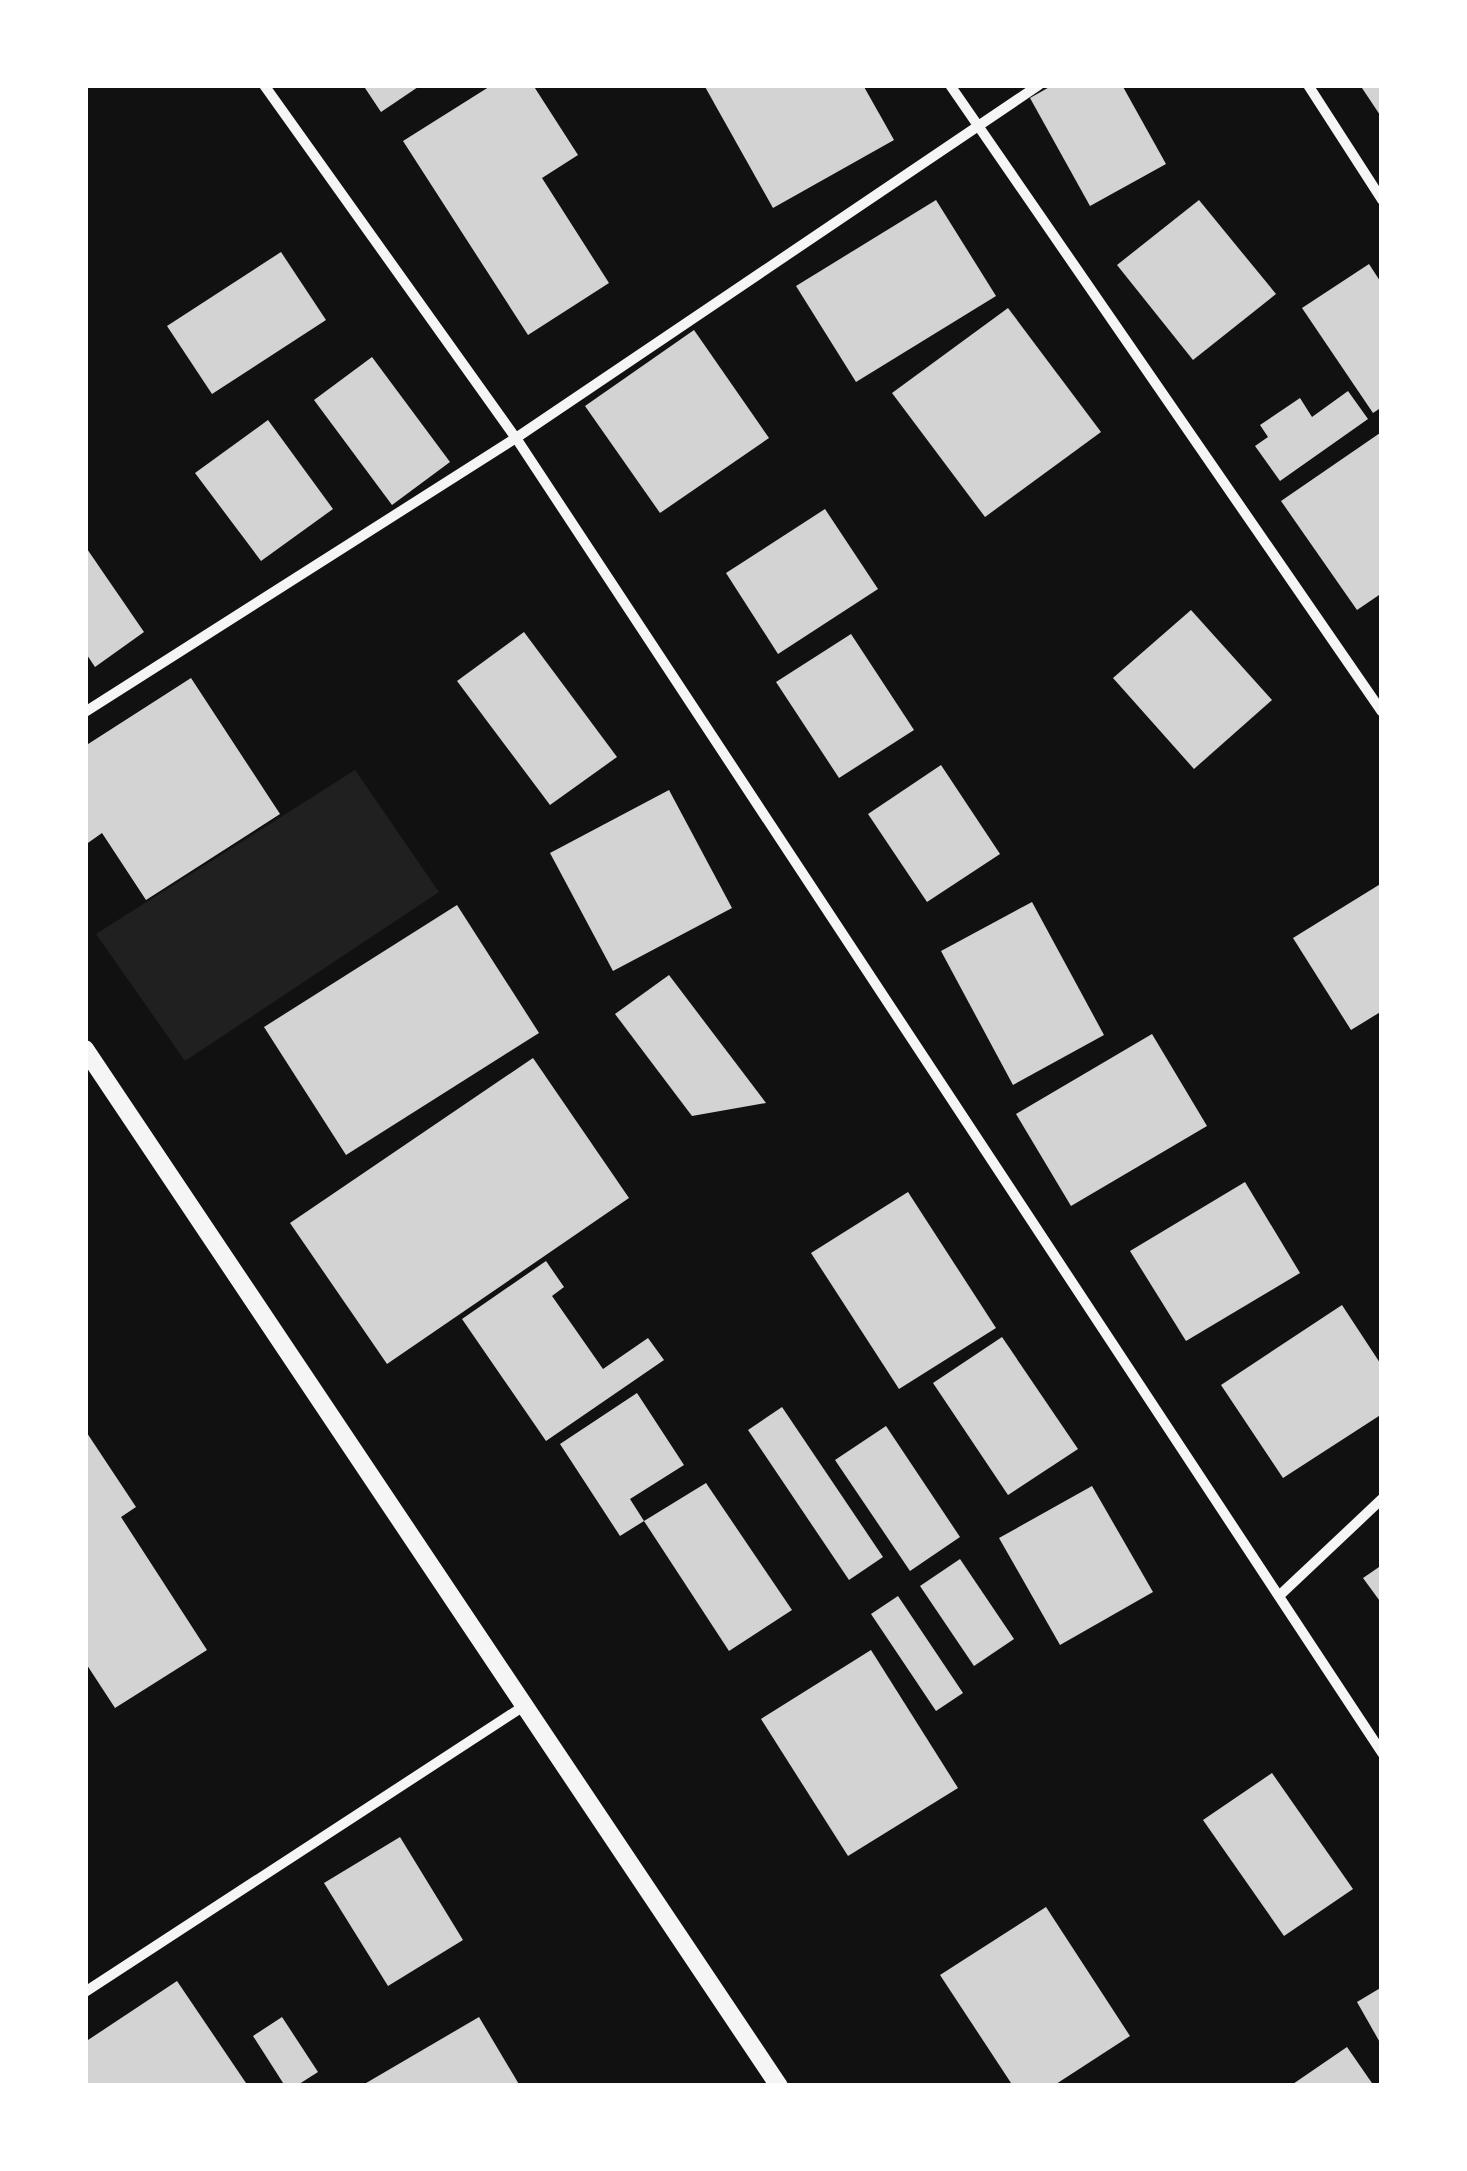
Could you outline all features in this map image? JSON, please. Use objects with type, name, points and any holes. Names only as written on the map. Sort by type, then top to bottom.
[{"type":"street","points":[[264,85],[516,438],[1382,1753]]},
{"type":"street","points":[[950,85],[1382,712]]},
{"type":"street","points":[[85,712],[516,438],[1040,85]]},
{"type":"street","points":[[1308,85],[1382,200]]},
{"type":"street","points":[[85,1050],[527,1704],[778,2086]]},
{"type":"street","points":[[1280,1595],[1382,1499]]},
{"type":"street","points":[[85,1992],[527,1704]]},
{"type":"shaded area","points":[[355,770],[439,892],[185,1061],[96,934]]},
{"type":"building","points":[[363,85],[421,85],[381,112]]},
{"type":"building","points":[[492,85],[533,85],[578,155],[542,178],[609,283],[528,335],[403,141]]},
{"type":"building","points":[[704,85],[863,85],[894,140],[773,208]]},
{"type":"building","points":[[1053,85],[1122,85],[1166,164],[1090,206],[1030,98]]},
{"type":"building","points":[[1360,85],[1382,85],[1382,118]]},
{"type":"building","points":[[936,200],[996,296],[856,382],[796,286]]},
{"type":"building","points":[[1199,200],[1276,294],[1193,360],[1117,265]]},
{"type":"building","points":[[281,252],[326,320],[212,394],[167,326]]},
{"type":"building","points":[[1369,264],[1382,284],[1382,407],[1373,413],[1302,308]]},
{"type":"building","points":[[1008,308],[1101,432],[985,517],[892,393]]},
{"type":"building","points":[[694,330],[769,438],[660,513],[585,406]]},
{"type":"building","points":[[372,357],[450,462],[392,505],[314,400]]},
{"type":"building","points":[[1348,391],[1368,419],[1280,481],[1255,446],[1268,437],[1260,425],[1300,398],[1312,417]]},
{"type":"building","points":[[268,420],[333,509],[261,561],[195,473]]},
{"type":"building","points":[[1380,433],[1382,593],[1357,610],[1281,501]]},
{"type":"building","points":[[825,509],[878,589],[778,654],[726,573]]},
{"type":"building","points":[[85,546],[144,632],[95,667],[85,652]]},
{"type":"building","points":[[1191,610],[1272,700],[1194,769],[1113,678]]},
{"type":"building","points":[[524,632],[617,757],[550,805],[457,681]]},
{"type":"building","points":[[851,634],[914,730],[839,778],[776,682]]},
{"type":"building","points":[[191,678],[280,814],[146,900],[102,833],[85,845],[85,746]]},
{"type":"building","points":[[941,765],[1000,854],[927,902],[868,814]]},
{"type":"building","points":[[669,790],[732,908],[613,971],[550,853]]},
{"type":"building","points":[[1382,883],[1382,1011],[1351,1030],[1293,938]]},
{"type":"building","points":[[1032,902],[1104,1035],[1013,1085],[941,951]]},
{"type":"building","points":[[457,905],[539,1033],[346,1155],[264,1027]]},
{"type":"building","points":[[669,975],[766,1103],[692,1116],[615,1014]]},
{"type":"building","points":[[1152,1034],[1207,1126],[1071,1206],[1016,1114]]},
{"type":"building","points":[[533,1058],[629,1198],[387,1364],[290,1223]]},
{"type":"building","points":[[1245,1182],[1300,1273],[1186,1341],[1130,1251]]},
{"type":"building","points":[[908,1192],[996,1328],[899,1389],[811,1253]]},
{"type":"building","points":[[546,1261],[564,1287],[552,1296],[603,1369],[648,1338],[664,1360],[546,1441],[462,1319]]},
{"type":"building","points":[[1342,1305],[1382,1366],[1382,1414],[1283,1478],[1221,1385]]},
{"type":"building","points":[[1002,1337],[1078,1449],[1008,1495],[933,1383]]},
{"type":"building","points":[[637,1393],[684,1465],[630,1499],[644,1521],[620,1536],[560,1444]]},
{"type":"building","points":[[782,1407],[883,1557],[849,1580],[748,1430]]},
{"type":"building","points":[[886,1426],[960,1537],[910,1571],[835,1460]]},
{"type":"building","points":[[85,1430],[136,1507],[121,1517],[207,1650],[115,1708],[85,1662]]},
{"type":"building","points":[[706,1483],[792,1610],[729,1651],[644,1521]]},
{"type":"building","points":[[1092,1486],[1153,1592],[1060,1645],[999,1538]]},
{"type":"building","points":[[960,1559],[1014,1639],[974,1666],[920,1586]]},
{"type":"building","points":[[1382,1565],[1382,1604],[1363,1578]]},
{"type":"building","points":[[898,1596],[963,1693],[936,1711],[871,1614]]},
{"type":"building","points":[[871,1650],[958,1788],[848,1856],[761,1719]]},
{"type":"building","points":[[1272,1773],[1353,1889],[1284,1936],[1203,1820]]},
{"type":"building","points":[[400,1837],[463,1940],[388,1986],[324,1883]]},
{"type":"building","points":[[1046,1907],[1130,2036],[1053,2086],[1013,2086],[940,1975]]},
{"type":"building","points":[[177,1981],[248,2086],[85,2086],[85,2042]]},
{"type":"building","points":[[1382,1987],[1382,2046],[1357,2002]]},
{"type":"building","points":[[282,2017],[318,2072],[296,2086],[285,2086],[253,2036]]},
{"type":"building","points":[[479,2017],[520,2086],[361,2086]]},
{"type":"building","points":[[1347,2047],[1374,2086],[1290,2086]]}]
